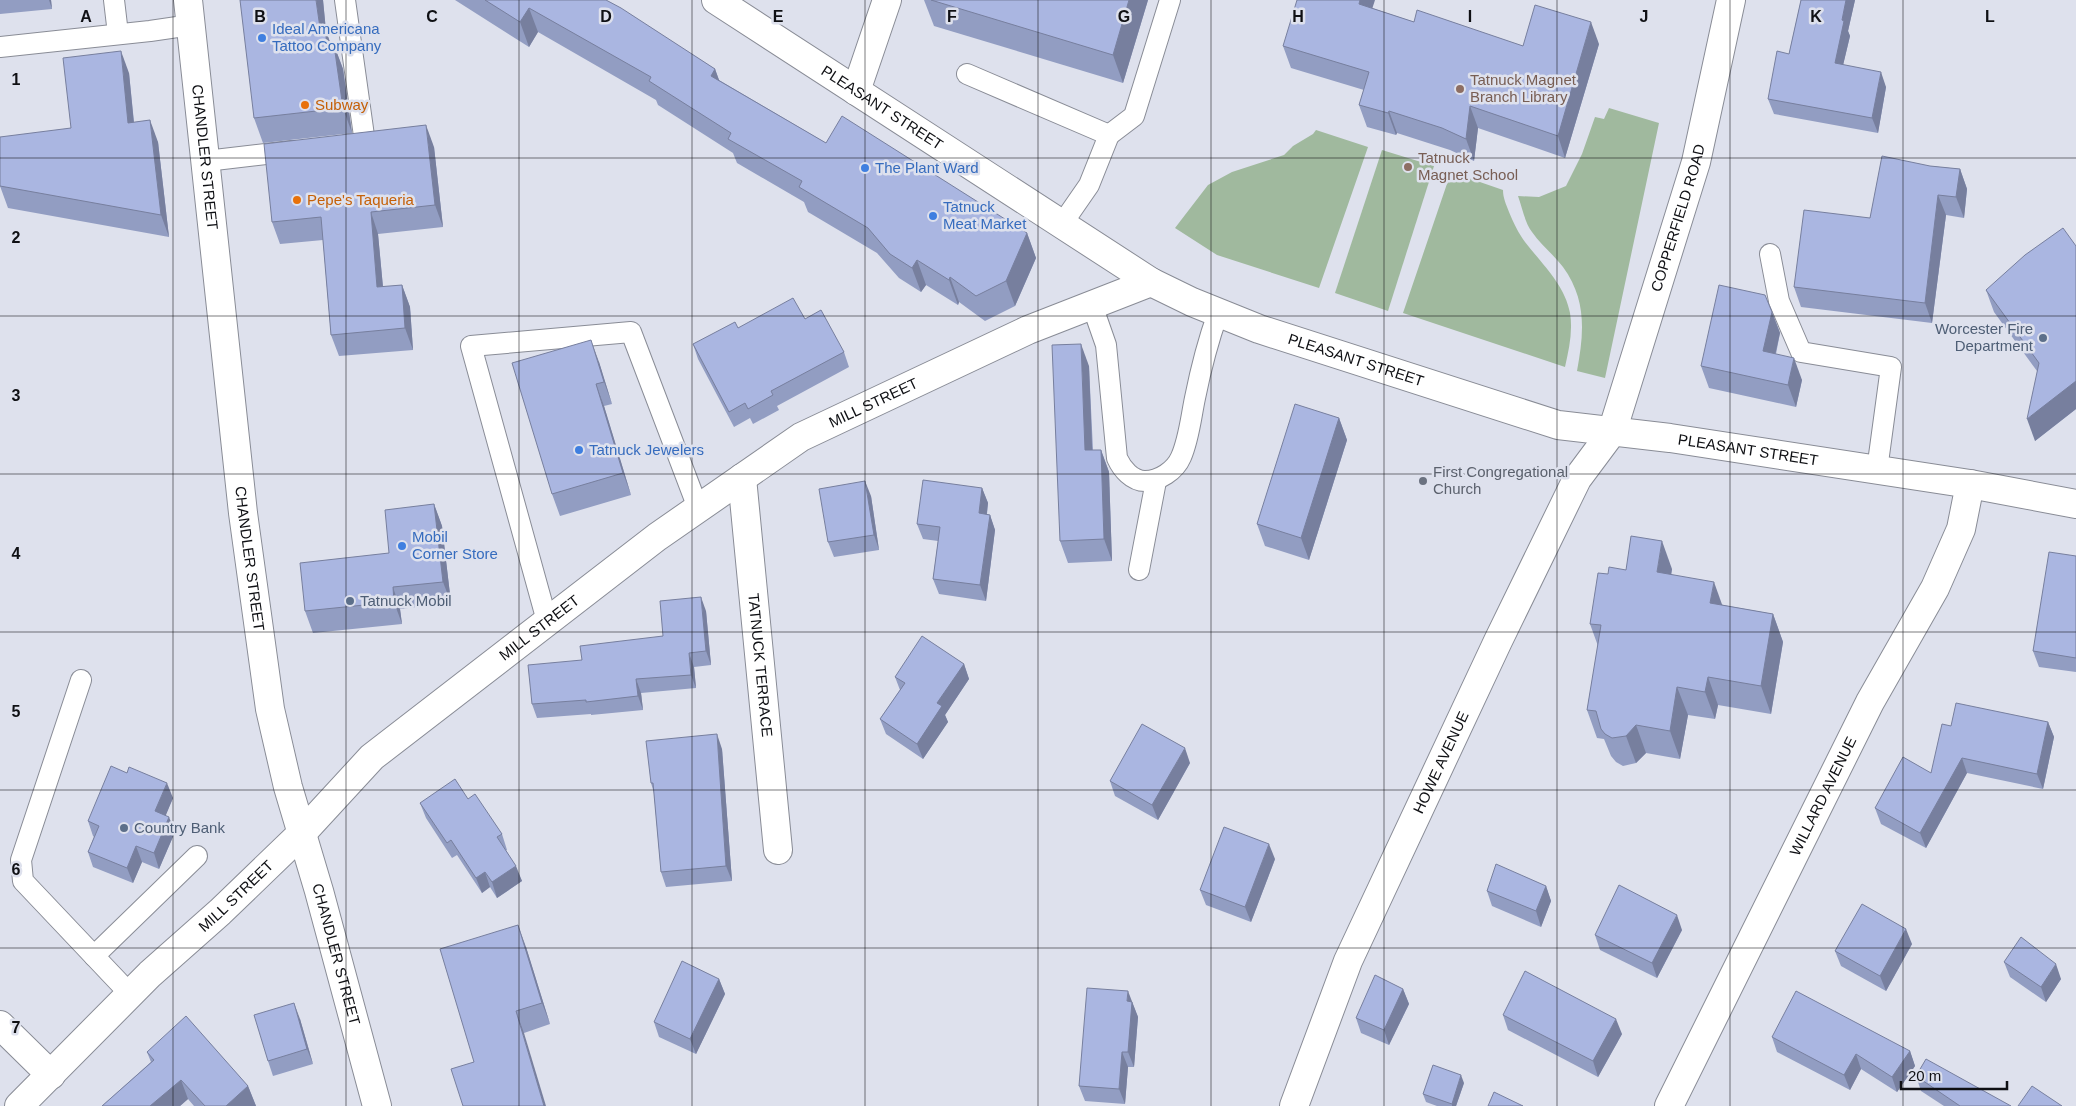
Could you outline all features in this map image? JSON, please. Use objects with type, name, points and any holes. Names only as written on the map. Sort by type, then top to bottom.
[{"type":"main road","name":"PLEASANT STREET","points":[[716,0],[1151,282],[1260,330],[1532,418],[1558,424],[1670,438],[1970,484],[2076,504]]},
{"type":"main road","points":[[856,91],[887,0]]},
{"type":"main road","name":"COPPERFIELD ROAD","points":[[1612,432],[1696,162],[1731,0]]},
{"type":"main road","name":"CHANDLER STREET","points":[[189,12],[243,513],[260,644],[276,740],[377,1106]]},
{"type":"main road","name":"MILL STREET","points":[[19,1106],[130,994],[302,833],[372,758],[546,621],[657,537],[802,437],[1028,330],[1151,282]]},
{"type":"main road","name":"HOWE AVENUE","points":[[1294,1106],[1348,961],[1431,783],[1577,479],[1612,432]]},
{"type":"main road","name":"TATNUCK TERRACE","points":[[742,478],[778,850]]},
{"type":"main road","name":"WILLARD AVENUE","points":[[1669,1106],[1870,702],[1935,588],[1962,529],[1970,484]]},
{"type":"main road","points":[[0,1025],[51,1075]]},
{"type":"lane","points":[[114,0],[118,34]]},
{"type":"lane","points":[[206,161],[365,142],[345,0]]},
{"type":"lane","points":[[1062,224],[1089,185],[1109,134],[1134,116],[1170,0]]},
{"type":"lane","points":[[0,47],[118,34],[189,12]]},
{"type":"lane","points":[[967,74],[1109,134]]},
{"type":"lane","points":[[1770,254],[1779,301],[1802,352],[1891,368],[1877,470]]},
{"type":"lane","points":[[1092,305],[1106,346],[1117,458],[1122,468],[1129,475],[1142,481],[1156,481],[1181,459],[1205,350],[1218,313]]},
{"type":"lane","points":[[546,621],[470,346],[631,332],[698,508]]},
{"type":"lane","points":[[1139,570],[1156,481]]},
{"type":"lane","points":[[80,680],[21,860],[23,881],[130,994]]},
{"type":"lane","points":[[94,956],[197,856]]},
{"type":"green space","points":[[1609,108],[1659,123],[1605,378],[1577,371],[1582,317],[1576,292],[1571,279],[1563,267],[1539,241],[1530,228],[1518,196],[1539,197],[1566,186],[1582,154],[1595,117],[1604,119]]},
{"type":"green space","points":[[1316,130],[1368,147],[1319,288],[1217,255],[1175,228],[1208,185],[1232,172],[1284,155],[1293,146],[1313,134]]},
{"type":"green space","points":[[1382,150],[1434,166],[1388,311],[1335,293]]},
{"type":"green space","points":[[1451,172],[1503,190],[1506,204],[1518,232],[1558,284],[1567,303],[1571,320],[1570,340],[1565,367],[1403,313]]},
{"type":"building","name":"Subway","points":[[240,0],[316,0],[320,28],[325,28],[327,45],[334,45],[343,108],[254,118]]},
{"type":"building","points":[[485,0],[606,0],[715,69],[711,76],[826,143],[842,116],[1027,233],[1006,281],[976,296],[950,277],[949,280],[917,260],[912,268],[890,254],[868,228],[799,187],[802,181],[728,139],[731,133],[649,81],[651,77],[529,8],[520,22]]},
{"type":"building","points":[[931,0],[1129,0],[1113,55]]},
{"type":"building","points":[[1297,0],[1360,0],[1359,4],[1414,22],[1417,10],[1523,46],[1535,5],[1591,22],[1558,136],[1470,106],[1466,139],[1442,128],[1389,111],[1388,113],[1359,105],[1369,72],[1283,46]]},
{"type":"building","points":[[1801,0],[1846,0],[1842,20],[1844,21],[1835,63],[1881,72],[1872,118],[1768,99],[1777,51],[1789,54]]},
{"type":"building","points":[[121,51],[128,123],[150,120],[161,215],[0,186],[0,137],[71,128],[63,58]]},
{"type":"building","points":[[426,125],[435,205],[371,212],[377,287],[402,285],[405,328],[331,335],[321,217],[272,222],[264,144]]},
{"type":"building","points":[[1882,156],[1930,166],[1960,169],[1956,197],[1938,195],[1925,303],[1794,287],[1804,210],[1870,218]]},
{"type":"building","points":[[2063,228],[2076,246],[2076,381],[2027,419],[2039,363],[1986,290],[2025,255]]},
{"type":"building","points":[[1719,285],[1765,295],[1772,312],[1763,351],[1794,358],[1788,385],[1701,366]]},
{"type":"building","points":[[793,298],[805,319],[821,310],[844,352],[771,391],[773,395],[748,409],[745,403],[729,412],[693,344],[735,322],[738,328]]},
{"type":"building","name":"Tatnuck Jewelers","points":[[591,340],[604,382],[596,384],[623,473],[552,494],[512,363]]},
{"type":"building","points":[[1081,344],[1085,450],[1101,450],[1104,539],[1060,541],[1052,345]]},
{"type":"building","points":[[1295,404],[1339,418],[1301,538],[1257,524]]},
{"type":"building","points":[[923,480],[982,488],[979,513],[990,515],[980,585],[933,579],[940,527],[917,524]]},
{"type":"building","points":[[865,481],[874,535],[828,542],[819,489]]},
{"type":"building","points":[[434,504],[443,582],[393,587],[394,602],[305,611],[300,563],[389,553],[385,510]]},
{"type":"building","points":[[1631,536],[1662,541],[1657,572],[1714,582],[1710,603],[1773,614],[1761,686],[1708,677],[1705,692],[1677,687],[1670,731],[1636,725],[1626,736],[1612,738],[1601,729],[1596,711],[1587,710],[1601,625],[1590,624],[1598,573],[1608,574],[1609,567],[1626,570]]},
{"type":"building","points":[[2049,552],[2076,556],[2076,658],[2033,651]]},
{"type":"building","points":[[701,597],[706,651],[689,653],[691,675],[636,679],[638,696],[586,702],[586,700],[532,704],[528,665],[582,660],[580,646],[663,636],[660,601]]},
{"type":"building","points":[[922,636],[964,664],[937,703],[942,706],[917,744],[880,719],[905,683],[895,677]]},
{"type":"building","points":[[1956,703],[2048,722],[2037,774],[1962,758],[1920,833],[1875,808],[1903,757],[1931,773],[1942,724],[1951,726]]},
{"type":"building","points":[[1142,724],[1185,748],[1152,805],[1110,781]]},
{"type":"building","points":[[717,734],[726,866],[661,872],[653,783],[651,783],[646,741]]},
{"type":"building","points":[[111,766],[127,773],[129,767],[167,783],[155,811],[169,817],[154,853],[136,846],[127,868],[88,852],[99,826],[88,821]]},
{"type":"building","points":[[455,779],[468,799],[475,794],[502,834],[497,837],[516,866],[492,882],[485,872],[476,878],[451,840],[447,843],[420,803]]},
{"type":"building","points":[[1224,827],[1269,844],[1245,907],[1200,890]]},
{"type":"building","points":[[1496,864],[1546,886],[1536,911],[1487,891]]},
{"type":"building","points":[[1619,885],[1677,915],[1652,963],[1595,935]]},
{"type":"building","points":[[1862,904],[1906,929],[1880,976],[1835,951]]},
{"type":"building","points":[[518,925],[542,1003],[516,1011],[544,1106],[463,1106],[451,1069],[474,1062],[440,949]]},
{"type":"building","points":[[2021,937],[2056,964],[2041,987],[2004,962]]},
{"type":"building","points":[[682,961],[719,979],[690,1039],[654,1022]]},
{"type":"building","points":[[1525,971],[1616,1019],[1593,1061],[1503,1015]]},
{"type":"building","points":[[1375,975],[1403,989],[1384,1030],[1356,1018]]},
{"type":"building","points":[[1087,988],[1128,991],[1127,1001],[1132,1002],[1128,1052],[1122,1052],[1119,1089],[1079,1086]]},
{"type":"building","points":[[1796,991],[1910,1051],[1892,1077],[1856,1054],[1844,1075],[1772,1037]]},
{"type":"building","points":[[294,1003],[307,1049],[268,1061],[254,1015]]},
{"type":"building","points":[[186,1016],[248,1086],[226,1106],[205,1106],[181,1080],[150,1106],[102,1106],[154,1060],[147,1052]]},
{"type":"building","points":[[1926,1059],[2011,1106],[1960,1106],[1916,1076]]},
{"type":"building","points":[[1433,1065],[1461,1075],[1452,1104],[1423,1094]]},
{"type":"building","points":[[2032,1086],[2062,1106],[2018,1106]]},
{"type":"building","points":[[1494,1092],[1523,1106],[1488,1106]]},
{"type":"place","name":"Ideal Americana Tattoo Company","points":[[262,38]]},
{"type":"place","name":"Tatnuck Magnet Branch Library","points":[[1460,89]]},
{"type":"place","name":"Subway","points":[[305,105]]},
{"type":"place","name":"Tatnuck Magnet School","points":[[1408,167]]},
{"type":"place","name":"The Plant Ward","points":[[865,168]]},
{"type":"place","name":"Pepe's Taqueria","points":[[297,200]]},
{"type":"place","name":"Tatnuck Meat Market","points":[[933,216]]},
{"type":"place","name":"Worcester Fire Department","points":[[2043,338]]},
{"type":"place","name":"Tatnuck Jewelers","points":[[579,450]]},
{"type":"place","name":"First Congregational Church","points":[[1423,481]]},
{"type":"place","name":"Mobil Corner Store","points":[[402,546]]},
{"type":"place","name":"Tatnuck Mobil","points":[[350,601]]},
{"type":"place","name":"Country Bank","points":[[124,828]]}]
